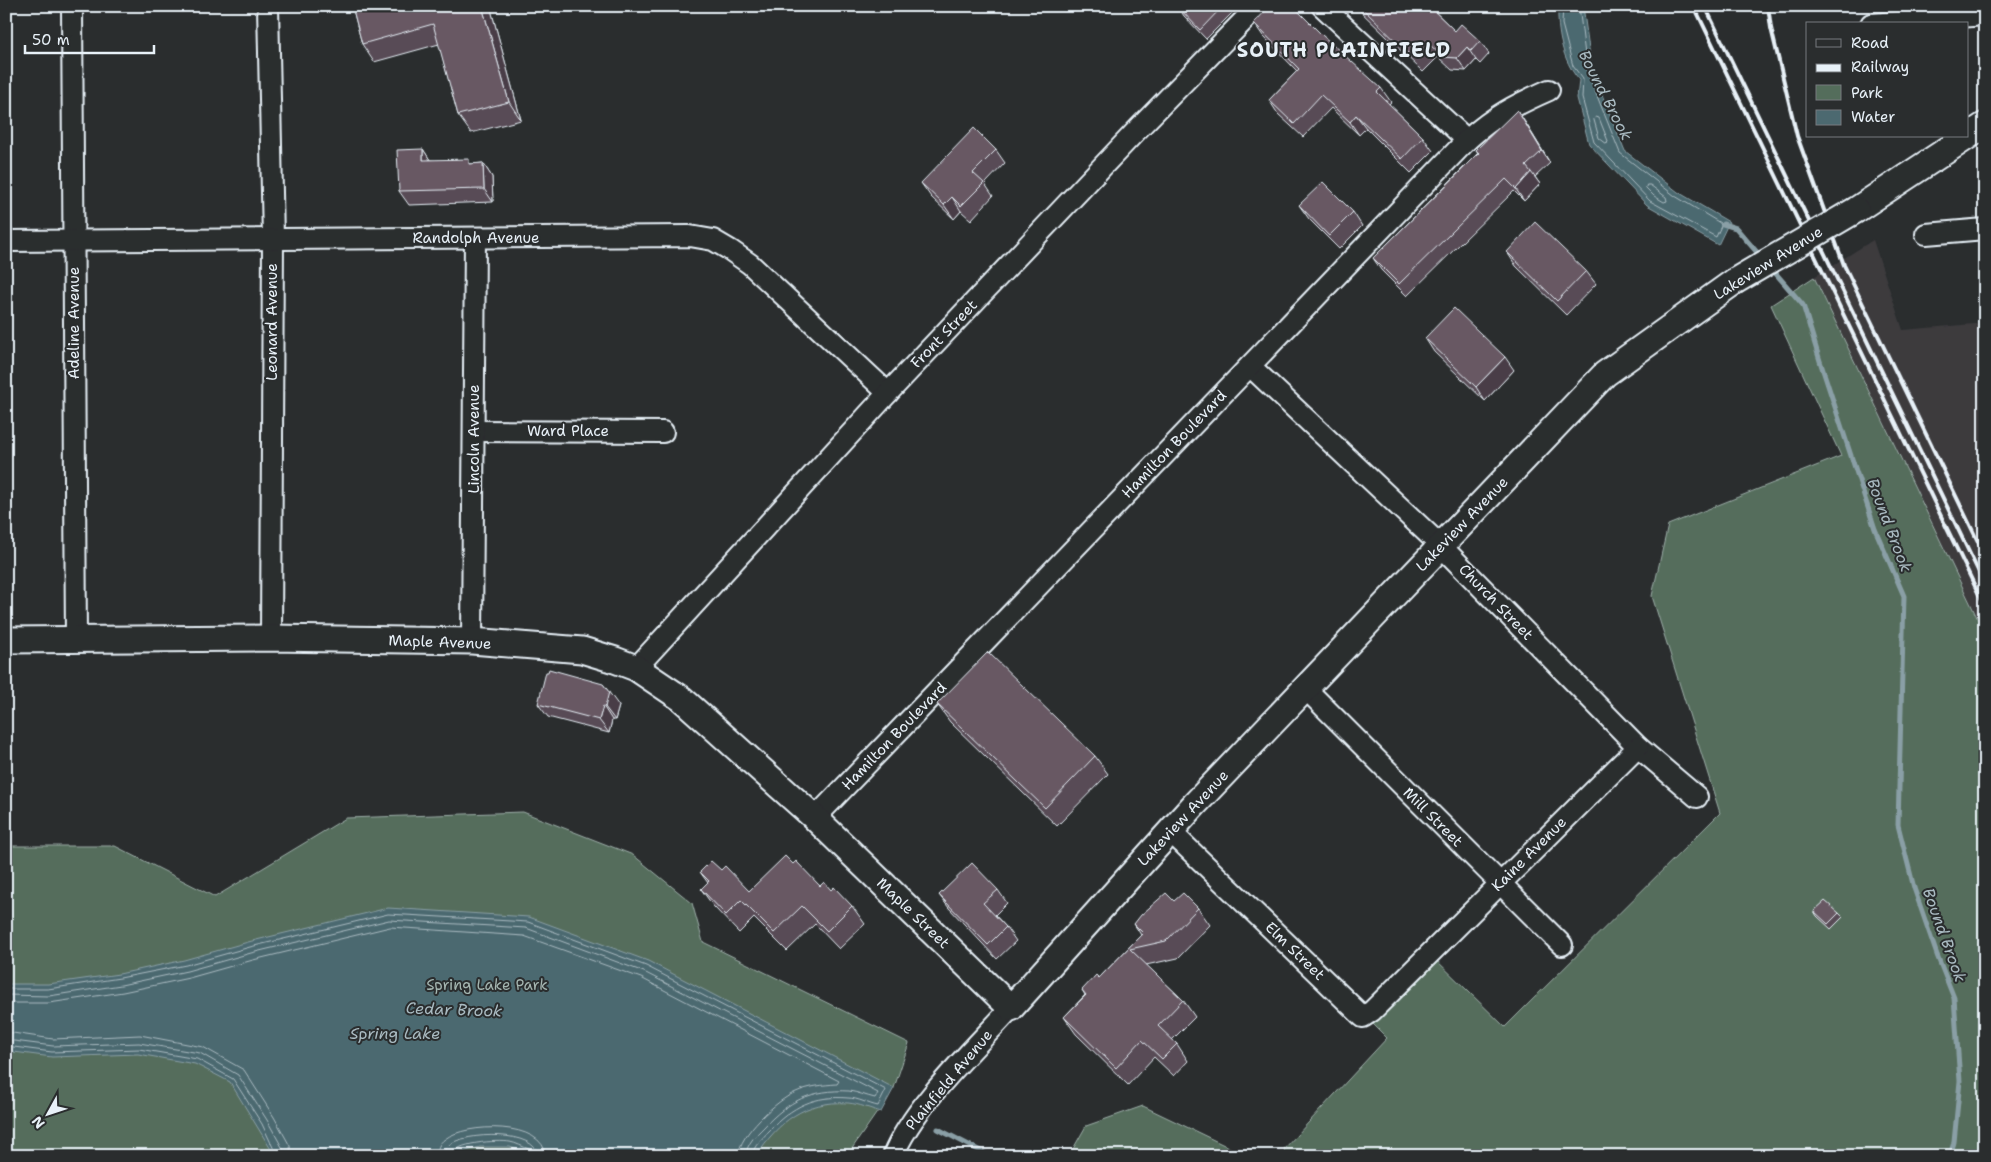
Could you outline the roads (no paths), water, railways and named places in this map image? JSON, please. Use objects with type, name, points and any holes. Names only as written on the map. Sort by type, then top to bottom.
[{"type":"main road","name":"Lakeview Avenue","points":[[1968,136],[1985,125]]},
{"type":"main road","name":"Lakeview Avenue","points":[[1010,1008],[1170,831],[1605,374],[1735,281],[1856,210],[1965,138]]},
{"type":"main road","name":"Maple Avenue","points":[[6,640],[271,638],[472,641],[582,650],[636,668],[682,699],[815,818]]},
{"type":"main road","name":"Maple Street","points":[[815,818],[1010,1008]]},
{"type":"street","name":"Adeline Avenue","points":[[72,6],[76,640]]},
{"type":"street","name":"Leonard Avenue","points":[[268,6],[273,239],[271,638]]},
{"type":"street","name":"Front Street","points":[[636,668],[888,393],[1137,130],[1258,6]]},
{"type":"street","points":[[1322,6],[1467,140]]},
{"type":"street","points":[[1896,22],[1985,15]]},
{"type":"street","name":"Hamilton Boulevard","points":[[815,818],[1467,140],[1496,116],[1516,104],[1549,90]]},
{"type":"street","points":[[1926,234],[1985,229]]},
{"type":"street","name":"Randolph Avenue","points":[[6,242],[690,236],[713,240],[750,264],[888,393]]},
{"type":"street","name":"Lincoln Avenue","points":[[472,641],[475,238]]},
{"type":"street","name":"Church Street","points":[[1250,366],[1441,546],[1638,747],[1697,797]]},
{"type":"street","name":"Ward Place","points":[[474,431],[663,432]]},
{"type":"street","name":"Mill Street","points":[[1305,688],[1562,945]]},
{"type":"street","name":"Kaine Avenue","points":[[1421,962],[1638,747]]},
{"type":"street","name":"Elm Street","points":[[1170,831],[1363,1017],[1372,1011],[1421,962]]},
{"type":"street","name":"Plainfield Avenue","points":[[893,1156],[900,1138],[936,1091],[1010,1008]]},
{"type":"water","points":[[1558,6],[1583,6],[1592,70],[1625,151],[1678,192],[1729,222],[1718,245],[1647,205],[1589,144],[1577,98],[1579,80],[1568,64],[1562,45],[1558,25]]},
{"type":"water","name":"Spring Lake","points":[[388,908],[529,917],[648,961],[894,1088],[881,1112],[848,1103],[819,1105],[806,1109],[783,1123],[756,1156],[533,1156],[510,1147],[480,1147],[450,1156],[275,1156],[230,1082],[195,1064],[138,1054],[52,1057],[6,1051],[6,984],[48,984],[119,974],[184,960],[248,942]]},
{"type":"waterway","name":"Bound Brook","points":[[1723,224],[1736,228],[1762,258]]},
{"type":"waterway","name":"Bound Brook","points":[[1771,268],[1803,305],[1875,529],[1904,596],[1898,825],[1914,888],[1954,998],[1960,1081],[1954,1142],[1950,1156]]},
{"type":"waterway","name":"Cedar Brook","points":[[938,1129],[990,1156]]},
{"type":"railway","points":[[1694,6],[1985,607]]},
{"type":"railway","points":[[1705,6],[1985,585]]},
{"type":"railway","points":[[1768,6],[1771,28],[1797,136],[1844,265],[1985,556]]},
{"type":"district","name":"SOUTH PLAINFIELD","points":[[1344,50]]},
{"type":"park label","name":"Spring Lake Park","points":[[487,985]]}]
